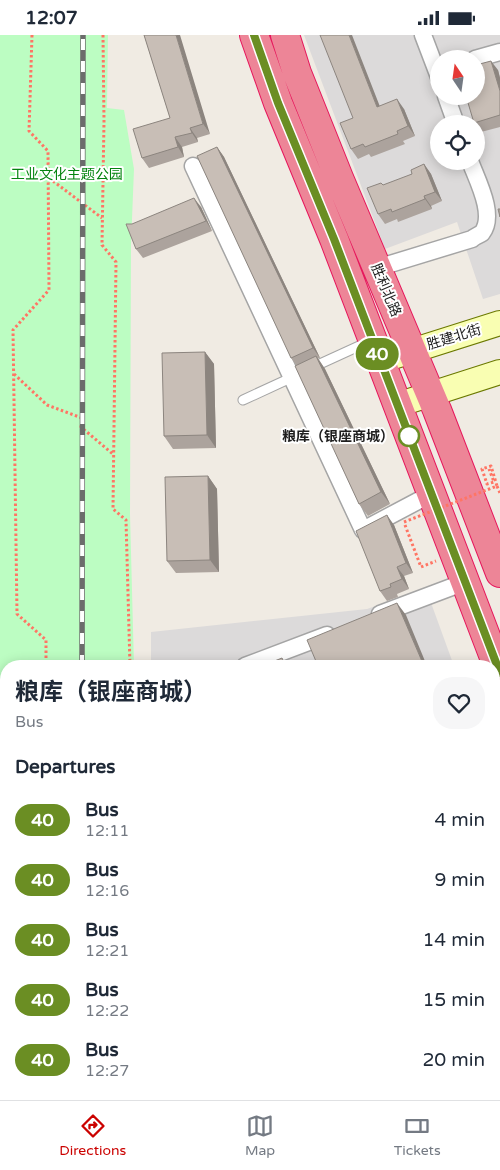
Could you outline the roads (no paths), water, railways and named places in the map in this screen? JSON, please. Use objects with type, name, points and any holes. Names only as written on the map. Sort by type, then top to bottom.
[{"type":"highway","points":[[254,35],[278,103],[334,239],[495,660]]},
{"type":"highway","name":"胜利北路","points":[[285,35],[298,73],[430,393],[500,573]]},
{"type":"main road","name":"胜建北街","points":[[376,351],[411,350],[500,323]]},
{"type":"main road","points":[[397,405],[500,372]]},
{"type":"street","points":[[423,35],[430,53]]},
{"type":"street","points":[[485,56],[500,52]]},
{"type":"street","points":[[193,166],[363,530],[431,494]]},
{"type":"street","points":[[377,268],[472,239],[482,233],[494,207],[475,170]]},
{"type":"street","points":[[189,202],[206,194]]},
{"type":"street","points":[[366,620],[465,582]]},
{"type":"street","points":[[261,660],[338,631]]},
{"type":"lane","points":[[243,400],[292,377],[376,351]]},
{"type":"railway","points":[[82,660],[83,35]]},
{"type":"place","name":"粮库（银座商城）","points":[[409,436]]},
{"type":"park label","name":"工业文化主题公园","points":[[67,174]]}]
